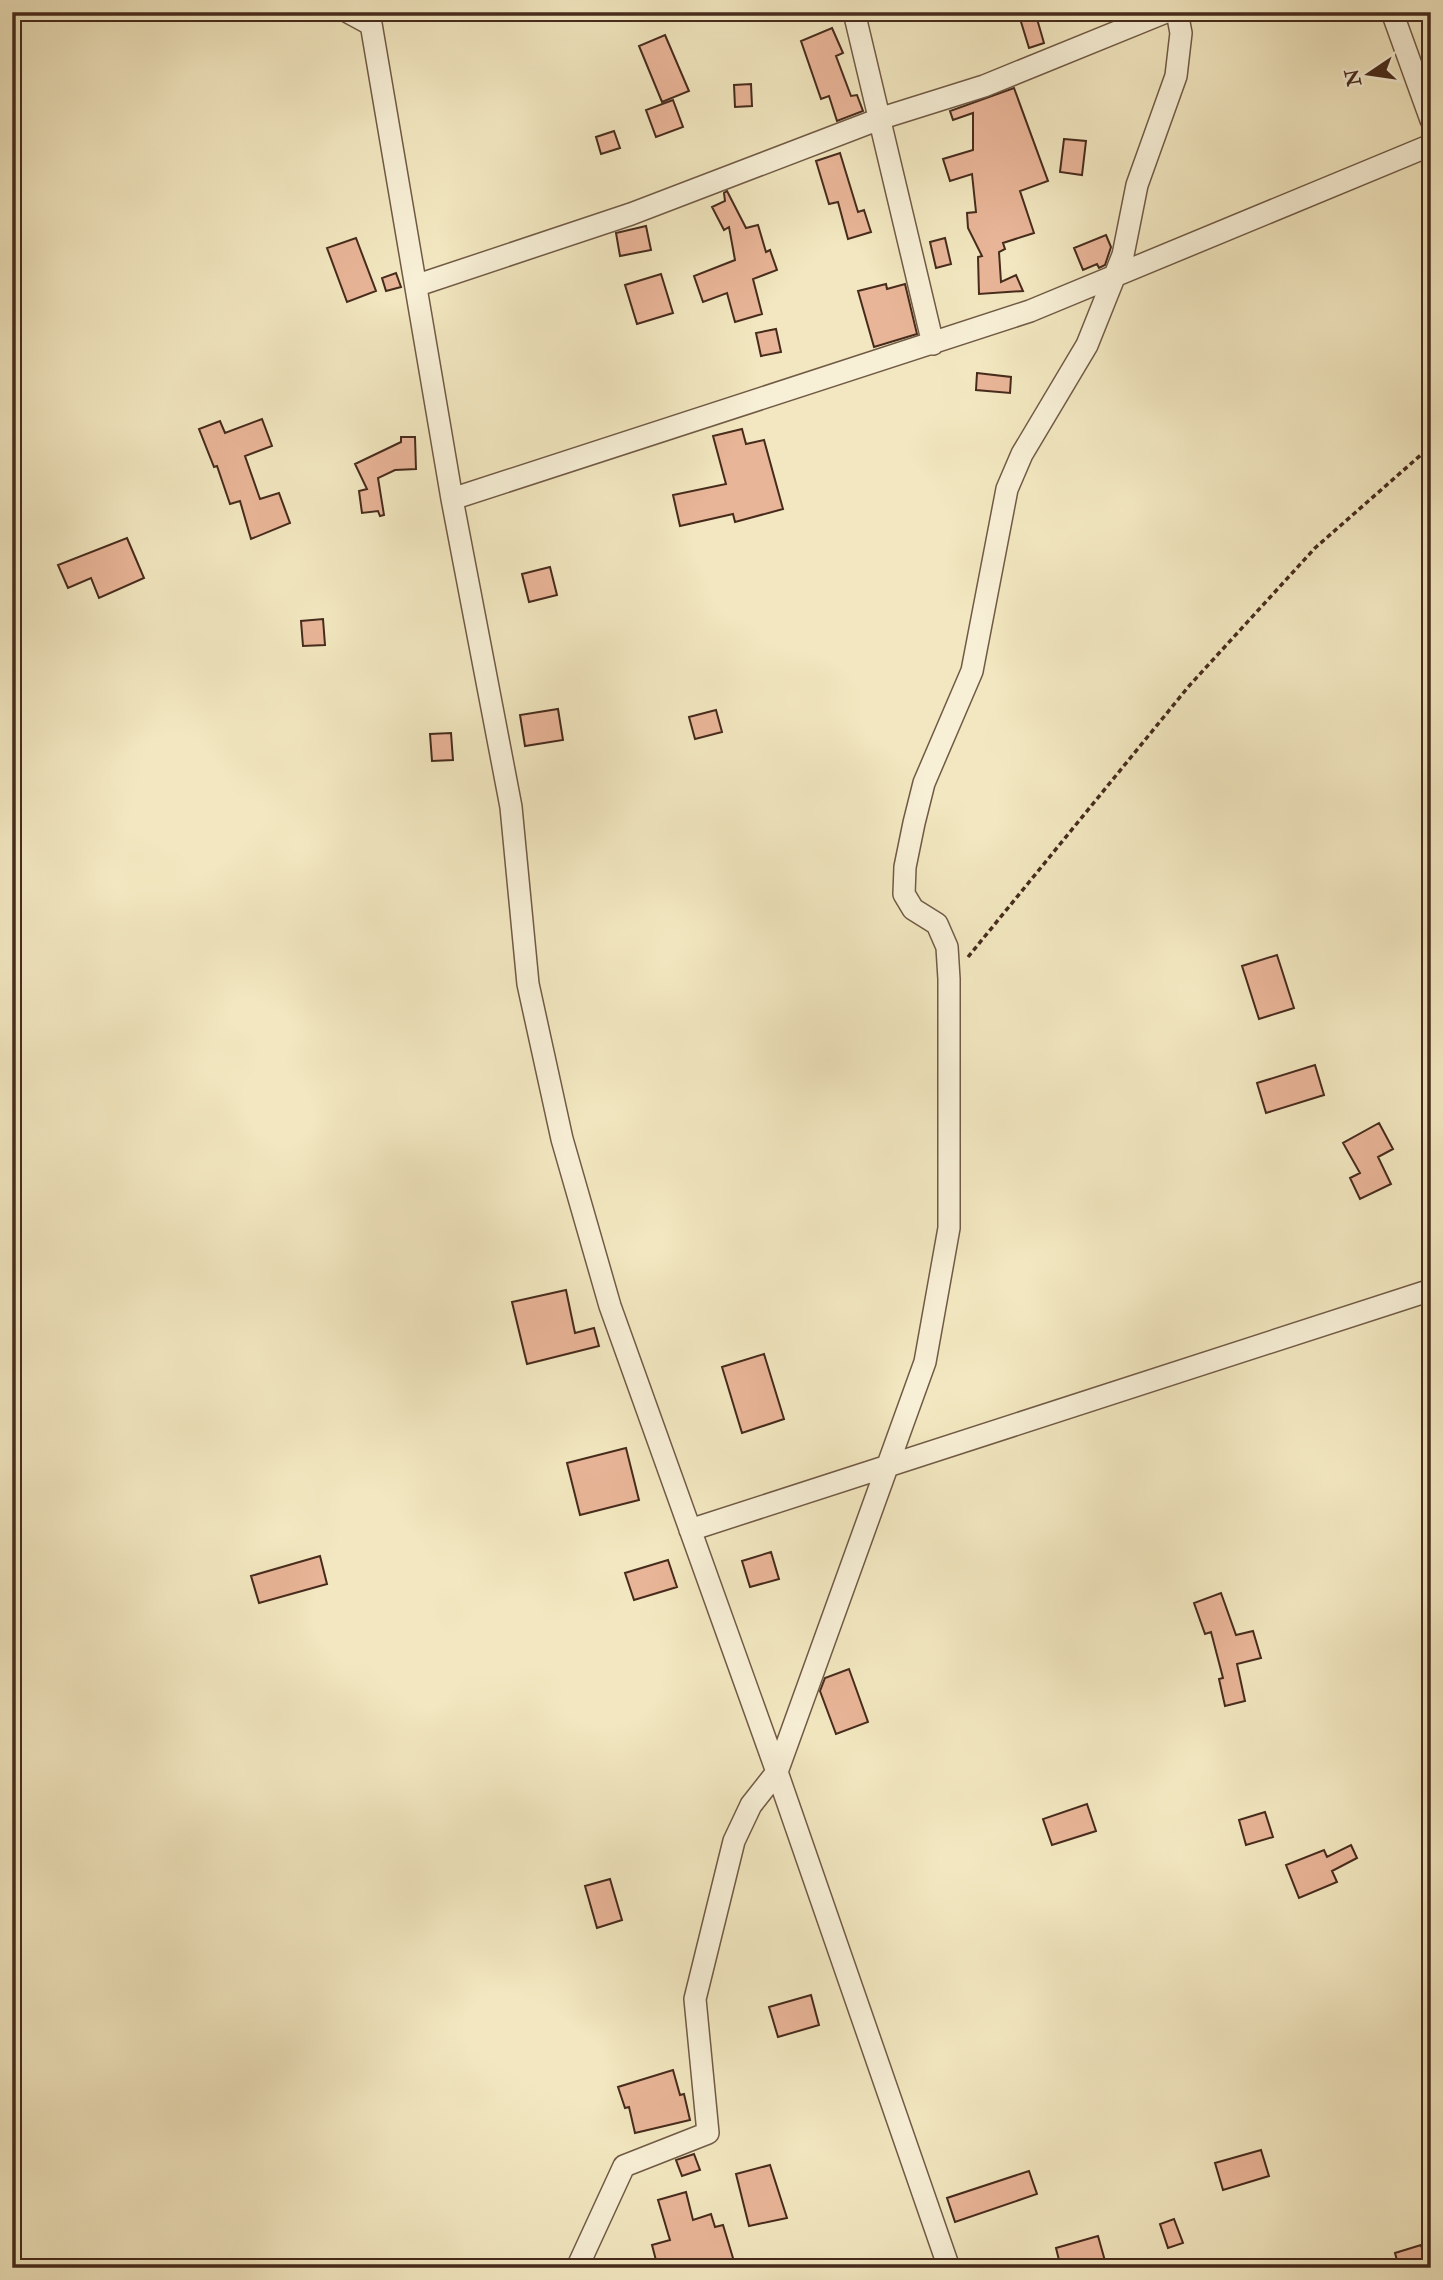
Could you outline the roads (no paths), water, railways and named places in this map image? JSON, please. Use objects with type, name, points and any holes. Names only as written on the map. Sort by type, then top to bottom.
[{"type":"street","points":[[348,12],[370,18],[393,168],[418,285],[452,499],[511,807],[528,984],[562,1139],[610,1306],[777,1772],[949,2268]]},
{"type":"street","points":[[854,12],[933,344]]},
{"type":"street","points":[[418,285],[631,214],[881,118],[984,86],[1166,12]]},
{"type":"street","points":[[577,2268],[624,2166],[708,2133],[695,1999],[734,1842],[751,1805],[777,1772],[925,1362],[949,1228],[949,979],[947,947],[937,924],[913,909],[904,894],[905,867],[924,783],[972,671],[1007,489],[1022,454],[1087,345],[1116,276],[1137,186],[1176,76],[1181,33],[1177,12]]},
{"type":"street","points":[[1392,12],[1431,120]]},
{"type":"street","points":[[452,499],[1030,311],[1431,145]]},
{"type":"street","points":[[690,1530],[1431,1290]]}]
